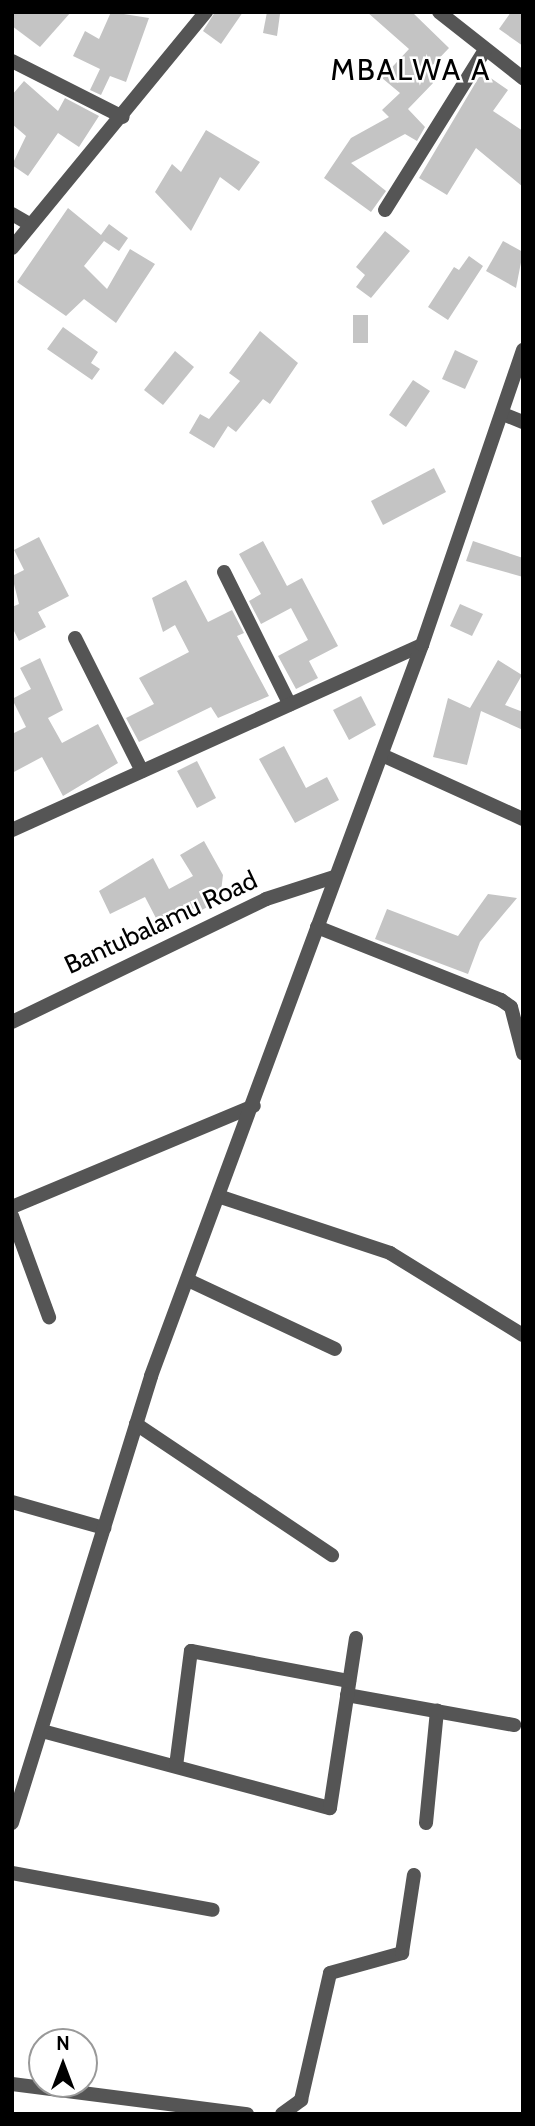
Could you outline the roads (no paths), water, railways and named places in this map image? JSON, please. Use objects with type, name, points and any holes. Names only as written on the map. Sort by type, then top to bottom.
[{"type":"street","points":[[12,248],[29,224],[123,117],[206,12]]},
{"type":"street","points":[[439,12],[523,78]]},
{"type":"street","points":[[385,210],[485,50]]},
{"type":"street","points":[[12,61],[123,117]]},
{"type":"street","points":[[12,214],[29,224]]},
{"type":"street","points":[[13,1818],[136,1424],[221,1197],[334,877],[422,645],[523,350]]},
{"type":"street","points":[[503,414],[523,422]]},
{"type":"street","points":[[225,572],[290,705]]},
{"type":"street","points":[[75,638],[142,771]]},
{"type":"street","points":[[12,830],[422,645]]},
{"type":"street","points":[[382,755],[523,819]]},
{"type":"street","name":"Bantubalamu Road","points":[[12,1022],[266,899],[334,877]]},
{"type":"street","points":[[317,927],[502,1000],[512,1007],[523,1053]]},
{"type":"street","points":[[12,1207],[254,1105]]},
{"type":"street","points":[[221,1197],[390,1254],[523,1335]]},
{"type":"street","points":[[12,1216],[49,1317]]},
{"type":"street","points":[[190,1281],[335,1349]]},
{"type":"street","points":[[136,1424],[332,1555]]},
{"type":"street","points":[[12,1502],[104,1528]]},
{"type":"street","points":[[42,1731],[330,1808],[356,1638]]},
{"type":"street","points":[[176,1766],[191,1651],[437,1711],[514,1725]]},
{"type":"street","points":[[426,1823],[437,1711]]},
{"type":"street","points":[[12,1873],[213,1910]]},
{"type":"street","points":[[282,2114],[301,2100],[330,1973],[402,1953],[414,1875]]},
{"type":"street","points":[[12,2084],[247,2114]]},
{"type":"district","name":"MBALWA A","points":[[411,70]]}]
